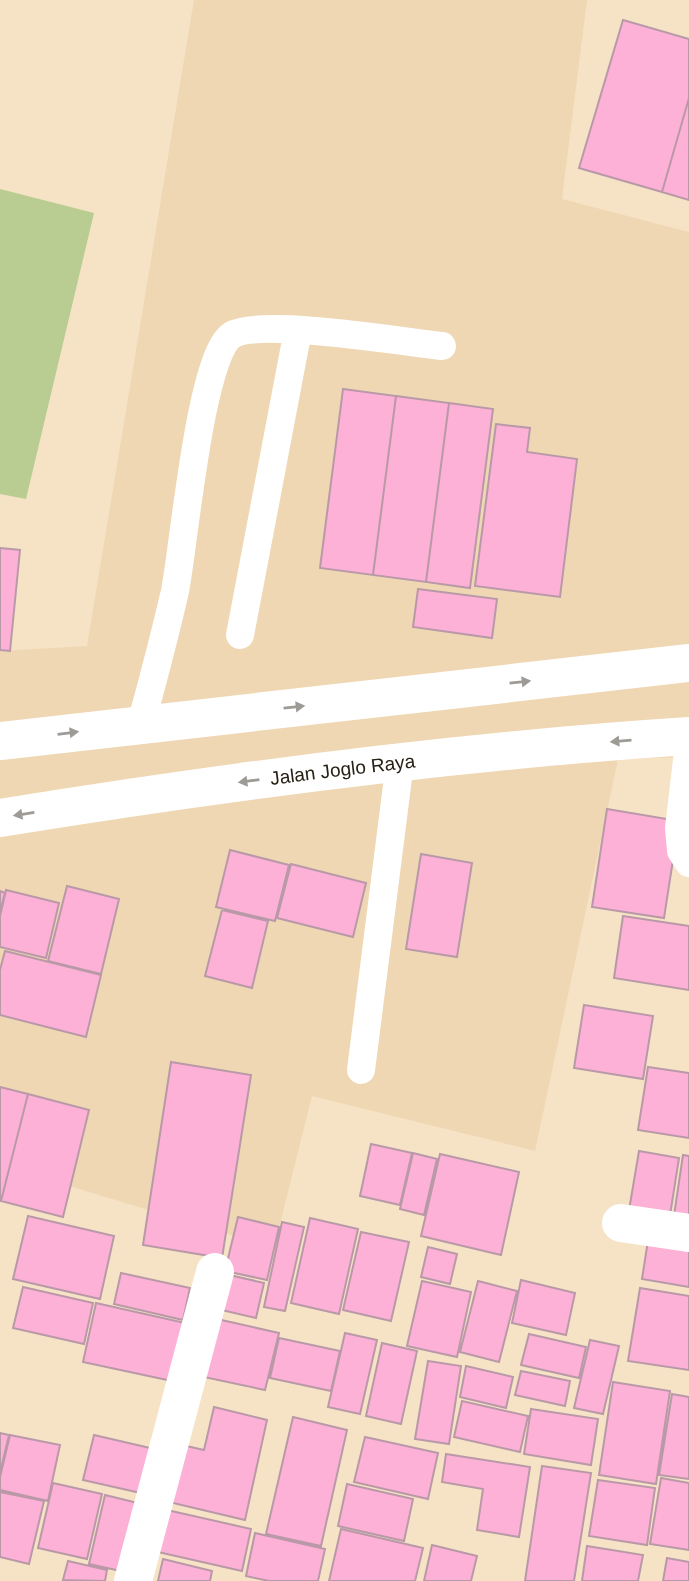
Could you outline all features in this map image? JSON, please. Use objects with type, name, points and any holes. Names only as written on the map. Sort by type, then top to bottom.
[{"type":"main road","points":[[0,741],[689,663]]},
{"type":"main road","name":"Jalan Joglo Raya","points":[[0,818],[149,794],[400,762],[689,736]]},
{"type":"main road","points":[[621,1223],[689,1233]]},
{"type":"main road","points":[[133,1581],[215,1272]]},
{"type":"lane","points":[[141,724],[175,589],[201,419],[217,356],[223,344],[233,334],[264,328],[442,346]]},
{"type":"lane","points":[[240,635],[298,330]]},
{"type":"lane","points":[[689,743],[679,828],[681,851],[689,863]]},
{"type":"lane","points":[[361,1070],[400,762]]},
{"type":"shaded area","points":[[194,0],[587,0],[562,199],[689,232],[689,757],[618,759],[535,1151],[312,1096],[274,1248],[0,1165],[0,651],[87,646]]},
{"type":"green space","points":[[0,189],[94,213],[26,499],[0,494]]},
{"type":"building","points":[[623,20],[689,39],[689,98],[662,192],[579,168]]},
{"type":"building","points":[[689,98],[689,200],[662,192]]},
{"type":"building","points":[[343,389],[396,396],[373,575],[320,568]]},
{"type":"building","points":[[396,396],[449,403],[426,582],[373,575]]},
{"type":"building","points":[[449,403],[493,409],[470,588],[426,582]]},
{"type":"building","points":[[496,424],[530,428],[527,452],[577,459],[560,597],[475,586]]},
{"type":"building","points":[[0,548],[20,550],[10,651],[0,650]]},
{"type":"building","points":[[418,589],[497,599],[492,638],[413,627]]},
{"type":"building","points":[[607,809],[679,821],[664,918],[592,907]]},
{"type":"building","points":[[230,850],[289,865],[275,921],[216,907]]},
{"type":"building","points":[[421,854],[472,863],[457,957],[406,949]]},
{"type":"building","points":[[291,864],[366,883],[353,937],[277,918]]},
{"type":"building","points":[[67,886],[119,899],[101,974],[48,961]]},
{"type":"building","points":[[6,890],[59,903],[46,958],[0,947],[0,916]]},
{"type":"building","points":[[0,891],[5,893],[0,912]]},
{"type":"building","points":[[222,910],[268,921],[252,988],[205,976]]},
{"type":"building","points":[[623,916],[689,926],[689,990],[614,978]]},
{"type":"building","points":[[5,951],[101,975],[86,1037],[0,1015],[0,970]]},
{"type":"building","points":[[584,1005],[653,1016],[643,1079],[574,1068]]},
{"type":"building","points":[[171,1062],[251,1075],[222,1258],[143,1245]]},
{"type":"building","points":[[648,1067],[689,1073],[689,1138],[638,1130]]},
{"type":"building","points":[[0,1087],[28,1094],[1,1201],[0,1201]]},
{"type":"building","points":[[28,1094],[89,1110],[63,1217],[1,1201]]},
{"type":"building","points":[[371,1144],[412,1153],[400,1205],[360,1196]]},
{"type":"building","points":[[639,1151],[679,1158],[668,1228],[627,1222]]},
{"type":"building","points":[[413,1153],[437,1159],[424,1215],[400,1209]]},
{"type":"building","points":[[440,1154],[519,1172],[501,1255],[421,1236]]},
{"type":"building","points":[[683,1155],[689,1156],[689,1225],[673,1222]]},
{"type":"building","points":[[28,1216],[114,1236],[100,1299],[13,1279]]},
{"type":"building","points":[[238,1217],[279,1227],[267,1280],[225,1271]]},
{"type":"building","points":[[310,1218],[358,1229],[339,1314],[291,1303]]},
{"type":"building","points":[[282,1222],[304,1227],[285,1311],[264,1307]]},
{"type":"building","points":[[361,1232],[409,1242],[391,1321],[343,1310]]},
{"type":"building","points":[[649,1234],[689,1240],[689,1287],[642,1279]]},
{"type":"building","points":[[428,1247],[457,1254],[450,1284],[421,1277]]},
{"type":"building","points":[[121,1273],[190,1288],[183,1320],[114,1304]]},
{"type":"building","points":[[221,1273],[264,1283],[256,1318],[213,1308]]},
{"type":"building","points":[[521,1280],[575,1293],[566,1335],[512,1323]]},
{"type":"building","points":[[422,1281],[471,1292],[457,1357],[407,1346]]},
{"type":"building","points":[[478,1281],[517,1291],[499,1362],[460,1352]]},
{"type":"building","points":[[23,1287],[93,1303],[84,1344],[13,1328]]},
{"type":"building","points":[[640,1288],[689,1296],[689,1370],[628,1361]]},
{"type":"building","points":[[96,1303],[185,1323],[172,1381],[83,1362]]},
{"type":"building","points":[[217,1319],[279,1333],[265,1390],[204,1377]]},
{"type":"building","points":[[345,1333],[377,1340],[360,1414],[328,1407]]},
{"type":"building","points":[[529,1334],[586,1347],[579,1378],[521,1365]]},
{"type":"building","points":[[279,1338],[340,1351],[331,1391],[270,1378]]},
{"type":"building","points":[[590,1340],[619,1346],[603,1414],[574,1408]]},
{"type":"building","points":[[382,1343],[417,1351],[401,1424],[366,1416]]},
{"type":"building","points":[[428,1361],[461,1366],[449,1444],[415,1439]]},
{"type":"building","points":[[466,1366],[513,1377],[506,1408],[460,1397]]},
{"type":"building","points":[[521,1371],[570,1381],[565,1406],[515,1395]]},
{"type":"building","points":[[613,1382],[670,1391],[656,1484],[599,1475]]},
{"type":"building","points":[[672,1394],[689,1397],[689,1479],[659,1475]]},
{"type":"building","points":[[462,1401],[528,1416],[520,1452],[454,1437]]},
{"type":"building","points":[[214,1407],[267,1420],[245,1520],[169,1502],[182,1445],[204,1450]]},
{"type":"building","points":[[531,1409],[598,1419],[591,1465],[524,1454]]},
{"type":"building","points":[[293,1417],[347,1430],[321,1546],[266,1534]]},
{"type":"building","points":[[0,1433],[9,1435],[0,1473]]},
{"type":"building","points":[[10,1435],[60,1445],[48,1501],[0,1490],[0,1477]]},
{"type":"building","points":[[94,1435],[163,1451],[154,1496],[83,1480]]},
{"type":"building","points":[[365,1437],[438,1453],[428,1499],[354,1482]]},
{"type":"building","points":[[446,1454],[530,1467],[519,1537],[477,1530],[483,1489],[442,1482]]},
{"type":"building","points":[[542,1466],[591,1473],[574,1581],[525,1581]]},
{"type":"building","points":[[661,1478],[689,1483],[689,1550],[650,1544]]},
{"type":"building","points":[[598,1480],[655,1488],[647,1545],[589,1536]]},
{"type":"building","points":[[53,1483],[102,1494],[87,1559],[38,1548]]},
{"type":"building","points":[[347,1484],[413,1499],[404,1541],[338,1526]]},
{"type":"building","points":[[0,1492],[44,1501],[29,1564],[0,1557]]},
{"type":"building","points":[[105,1495],[146,1505],[130,1573],[89,1564]]},
{"type":"building","points":[[167,1510],[251,1529],[242,1571],[158,1552]]},
{"type":"building","points":[[341,1529],[423,1548],[415,1581],[329,1581]]},
{"type":"building","points":[[255,1533],[325,1549],[318,1581],[269,1581],[246,1576]]},
{"type":"building","points":[[432,1545],[477,1556],[471,1581],[424,1581]]},
{"type":"building","points":[[587,1546],[643,1555],[638,1581],[582,1581]]},
{"type":"building","points":[[667,1558],[689,1562],[689,1581],[663,1581]]},
{"type":"building","points":[[163,1559],[212,1571],[210,1581],[158,1581]]},
{"type":"building","points":[[68,1561],[107,1570],[105,1581],[63,1580]]}]
